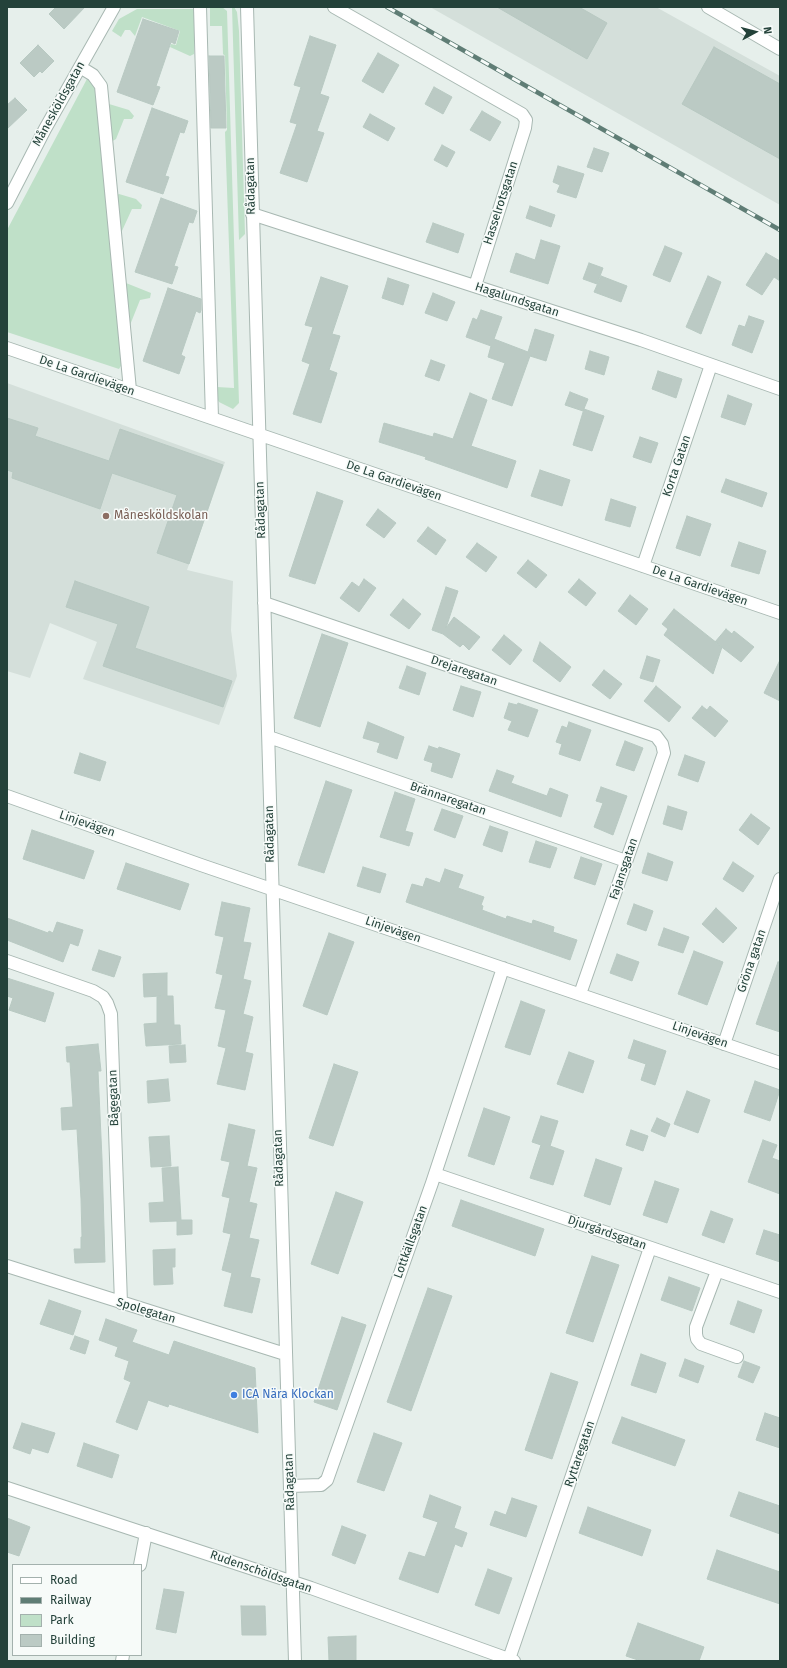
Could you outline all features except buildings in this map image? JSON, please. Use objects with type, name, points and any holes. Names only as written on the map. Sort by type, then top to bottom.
[{"type":"street","name":"Månesköldsgatan","points":[[7,203],[114,7]]},
{"type":"street","points":[[200,7],[212,418]]},
{"type":"street","name":"Rådagatan","points":[[247,7],[258,434],[269,737],[285,1354],[295,1661]]},
{"type":"street","name":"Hasselrotsgatan","points":[[334,7],[522,114],[526,120],[525,128],[475,286]]},
{"type":"street","points":[[708,7],[780,49]]},
{"type":"street","points":[[80,67],[93,75],[101,86],[130,390]]},
{"type":"street","name":"Hagalundsgatan","points":[[252,214],[475,286],[780,389]]},
{"type":"street","name":"De La Gardievägen","points":[[7,348],[780,614]]},
{"type":"street","name":"Korta Gatan","points":[[643,566],[711,365]]},
{"type":"street","name":"Drejaregatan","points":[[264,602],[656,736],[662,744]]},
{"type":"street","name":"Brännaregatan","points":[[269,737],[626,861]]},
{"type":"street","name":"Fajansgatan","points":[[580,994],[664,753],[662,744]]},
{"type":"street","name":"Linjevägen","points":[[7,796],[780,1063]]},
{"type":"street","name":"Gröna gatan","points":[[724,1044],[780,879]]},
{"type":"street","name":"Bågegatan","points":[[7,962],[93,992],[103,997],[107,1002],[111,1014],[121,1303]]},
{"type":"street","name":"Lottkällsgatan","points":[[290,1486],[321,1485],[326,1480],[435,1174],[503,968]]},
{"type":"street","name":"Djurgårdsgatan","points":[[435,1174],[780,1292]]},
{"type":"street","name":"Ryttaregatan","points":[[511,1660],[650,1248]]},
{"type":"street","name":"Spolegatan","points":[[7,1266],[285,1354]]},
{"type":"street","points":[[717,1271],[696,1327],[697,1339],[702,1344],[736,1357]]},
{"type":"street","name":"Rudenschöldsgatan","points":[[7,1488],[292,1582],[511,1660]]},
{"type":"street","points":[[140,1564],[146,1533]]},
{"type":"shaded area","points":[[430,7],[656,7],[780,76],[780,205]]},
{"type":"shaded area","name":"Månesköldskolan","points":[[7,383],[225,462],[187,570],[233,581],[231,630],[237,676],[219,725],[83,679],[97,642],[50,623],[30,678],[7,671]]},
{"type":"green space","points":[[222,7],[227,11],[239,403],[233,409],[219,402],[216,397],[217,387],[234,388],[225,132],[227,130],[225,56],[223,54],[222,26],[210,26],[210,8]]},
{"type":"green space","points":[[232,7],[234,7],[237,12],[239,31],[245,234],[239,240]]},
{"type":"green space","points":[[137,9],[194,9],[194,54],[190,56],[170,47],[171,44],[176,45],[180,31],[142,17],[135,36],[130,30],[125,30],[121,37],[112,31],[119,19]]},
{"type":"green space","points":[[88,77],[95,85],[122,364],[119,369],[7,332],[7,230]]},
{"type":"green space","points":[[109,104],[129,110],[134,116],[132,119],[124,119],[116,139],[111,142]]},
{"type":"green space","points":[[119,194],[136,199],[142,205],[141,209],[132,209],[121,233],[117,195]]},
{"type":"green space","points":[[126,283],[151,293],[150,298],[140,300],[130,325],[128,326]]},
{"type":"railway","points":[[387,7],[780,230]]},
{"type":"place","name":"Månesköldskolan","points":[[106,516]]},
{"type":"place","name":"ICA Nära Klockan","points":[[234,1395]]}]
